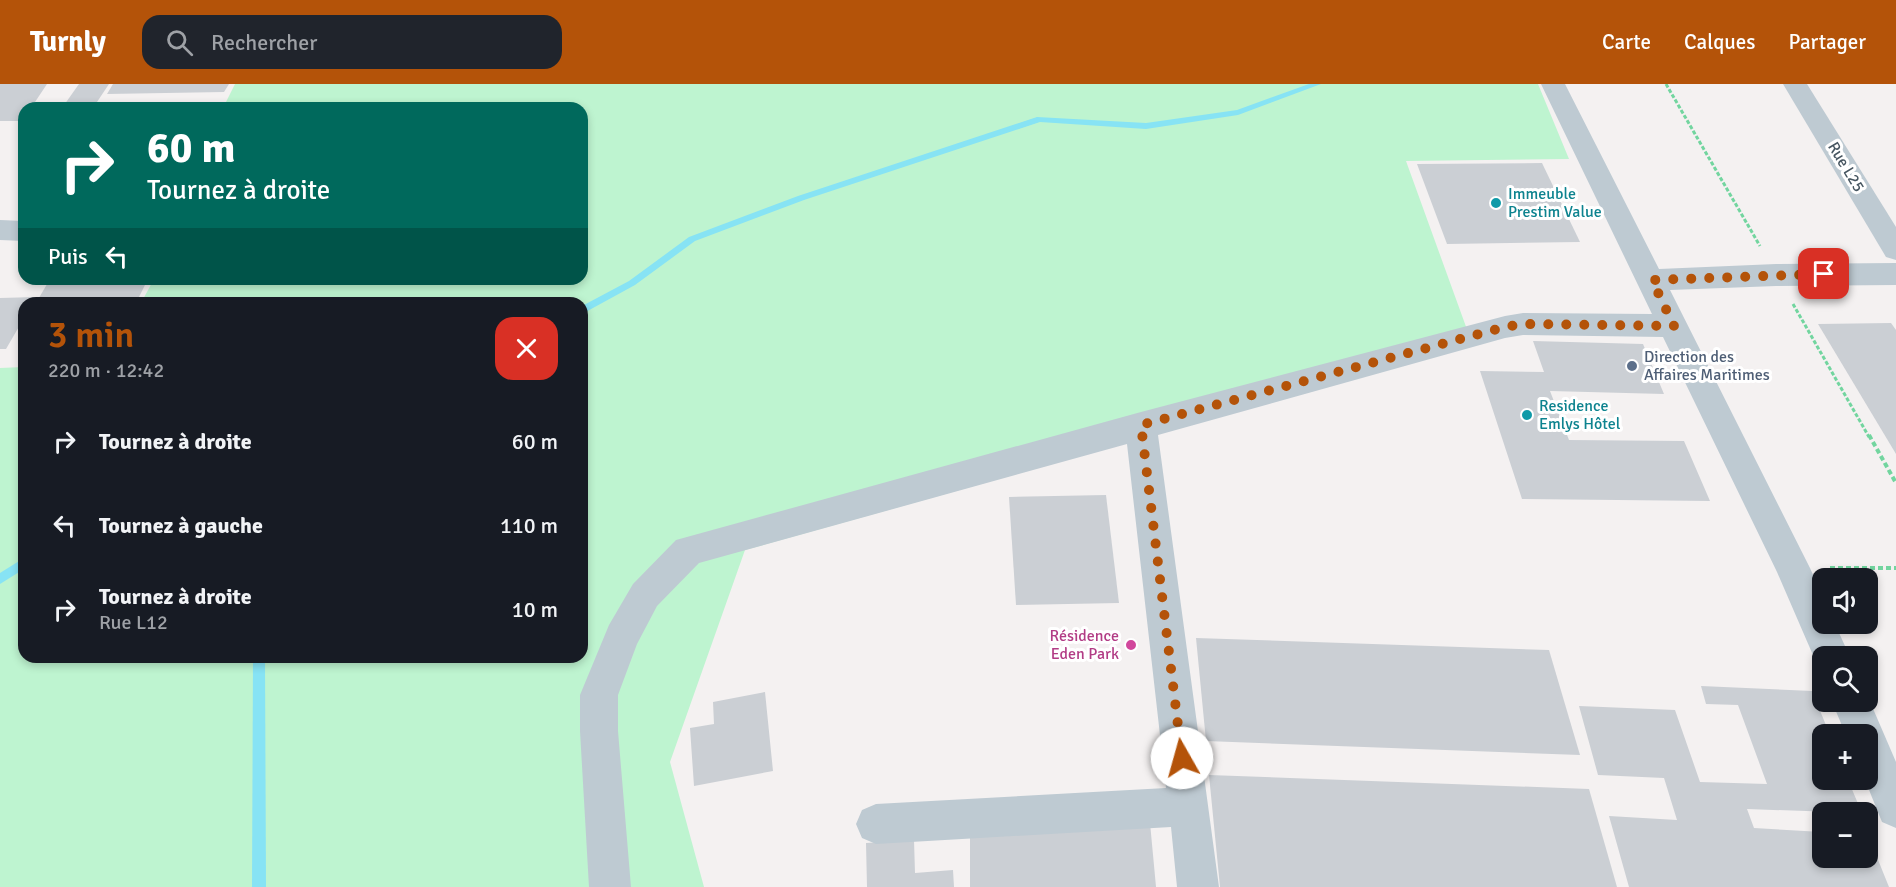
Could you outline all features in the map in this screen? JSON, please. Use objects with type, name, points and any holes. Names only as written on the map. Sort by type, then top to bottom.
[{"type":"street","points":[[1553,84],[1793,568],[1827,646]]},
{"type":"street","name":"Rue L25","points":[[1795,84],[1896,250]]},
{"type":"street","points":[[0,230],[18,231]]},
{"type":"street","points":[[1652,280],[1776,275],[1896,274]]},
{"type":"street","points":[[610,887],[599,731],[599,695],[622,637],[645,595],[688,551],[1505,327],[1523,324],[1674,326]]},
{"type":"street","points":[[1141,425],[1198,887]]},
{"type":"street","points":[[1878,765],[1896,808]]},
{"type":"street","points":[[876,824],[1188,806]]},
{"type":"path","points":[[1793,568],[1896,568]]},
{"type":"green space","points":[[235,84],[1538,84],[1569,159],[1406,161],[1473,346],[745,550],[670,762],[704,887],[0,887],[0,368],[18,367],[18,663],[588,663],[588,297],[144,297],[151,285],[588,285],[588,102],[226,102]]},
{"type":"building","points":[[0,84],[47,84],[35,102],[18,102],[18,121],[0,121]]},
{"type":"building","points":[[79,84],[109,84],[97,102],[66,102]]},
{"type":"building","points":[[113,84],[229,84],[224,92],[107,94]]},
{"type":"building","name":"Immeuble Prestim Value","points":[[1542,163],[1580,242],[1447,244],[1417,164]]},
{"type":"building","points":[[46,285],[145,285],[139,297],[40,297]]},
{"type":"building","points":[[0,298],[18,298],[18,328],[6,349],[0,349]]},
{"type":"building","points":[[1891,323],[1896,330],[1896,454],[1818,324]]},
{"type":"building","name":"Residence Emlys Hôtel","points":[[1533,341],[1643,344],[1664,394],[1550,391],[1569,440],[1684,441],[1710,501],[1522,499],[1480,371],[1544,372]]},
{"type":"building","points":[[1106,495],[1119,603],[1016,605],[1009,497]]},
{"type":"building","points":[[1196,638],[1549,650],[1580,755],[1206,741]]},
{"type":"building","points":[[1701,686],[1812,691],[1812,712],[1821,712],[1826,724],[1812,724],[1812,790],[1852,790],[1857,802],[1812,802],[1812,811],[1747,809],[1754,828],[1812,831],[1812,868],[1878,868],[1878,860],[1889,887],[1629,887],[1609,816],[1677,820],[1664,778],[1598,775],[1579,706],[1675,710],[1700,782],[1767,784],[1738,705],[1706,704]]},
{"type":"building","points":[[765,692],[773,771],[694,786],[690,728],[714,724],[713,702]]},
{"type":"building","points":[[1209,775],[1589,789],[1617,887],[1220,887]]},
{"type":"building","points":[[970,823],[1150,823],[1156,887],[970,887]]},
{"type":"building","points":[[914,840],[915,873],[953,870],[954,887],[867,887],[866,843]]},
{"type":"waterway","points":[[588,307],[632,283],[692,239],[801,198],[1040,119],[1146,126],[1238,112],[1317,84]]},
{"type":"waterway","points":[[0,579],[18,567]]},
{"type":"waterway","points":[[259,663],[259,887]]},
{"type":"place","name":"Immeuble Prestim Value","points":[[1496,203]]},
{"type":"place","name":"Direction des Affaires Maritimes","points":[[1632,366]]},
{"type":"place","name":"Residence Emlys Hôtel","points":[[1527,415]]},
{"type":"place","name":"Résidence Eden Park","points":[[1131,645]]},
{"type":"route","points":[[1182,758],[1141,425],[1505,327],[1523,324],[1674,326],[1652,280],[1824,274]]}]
